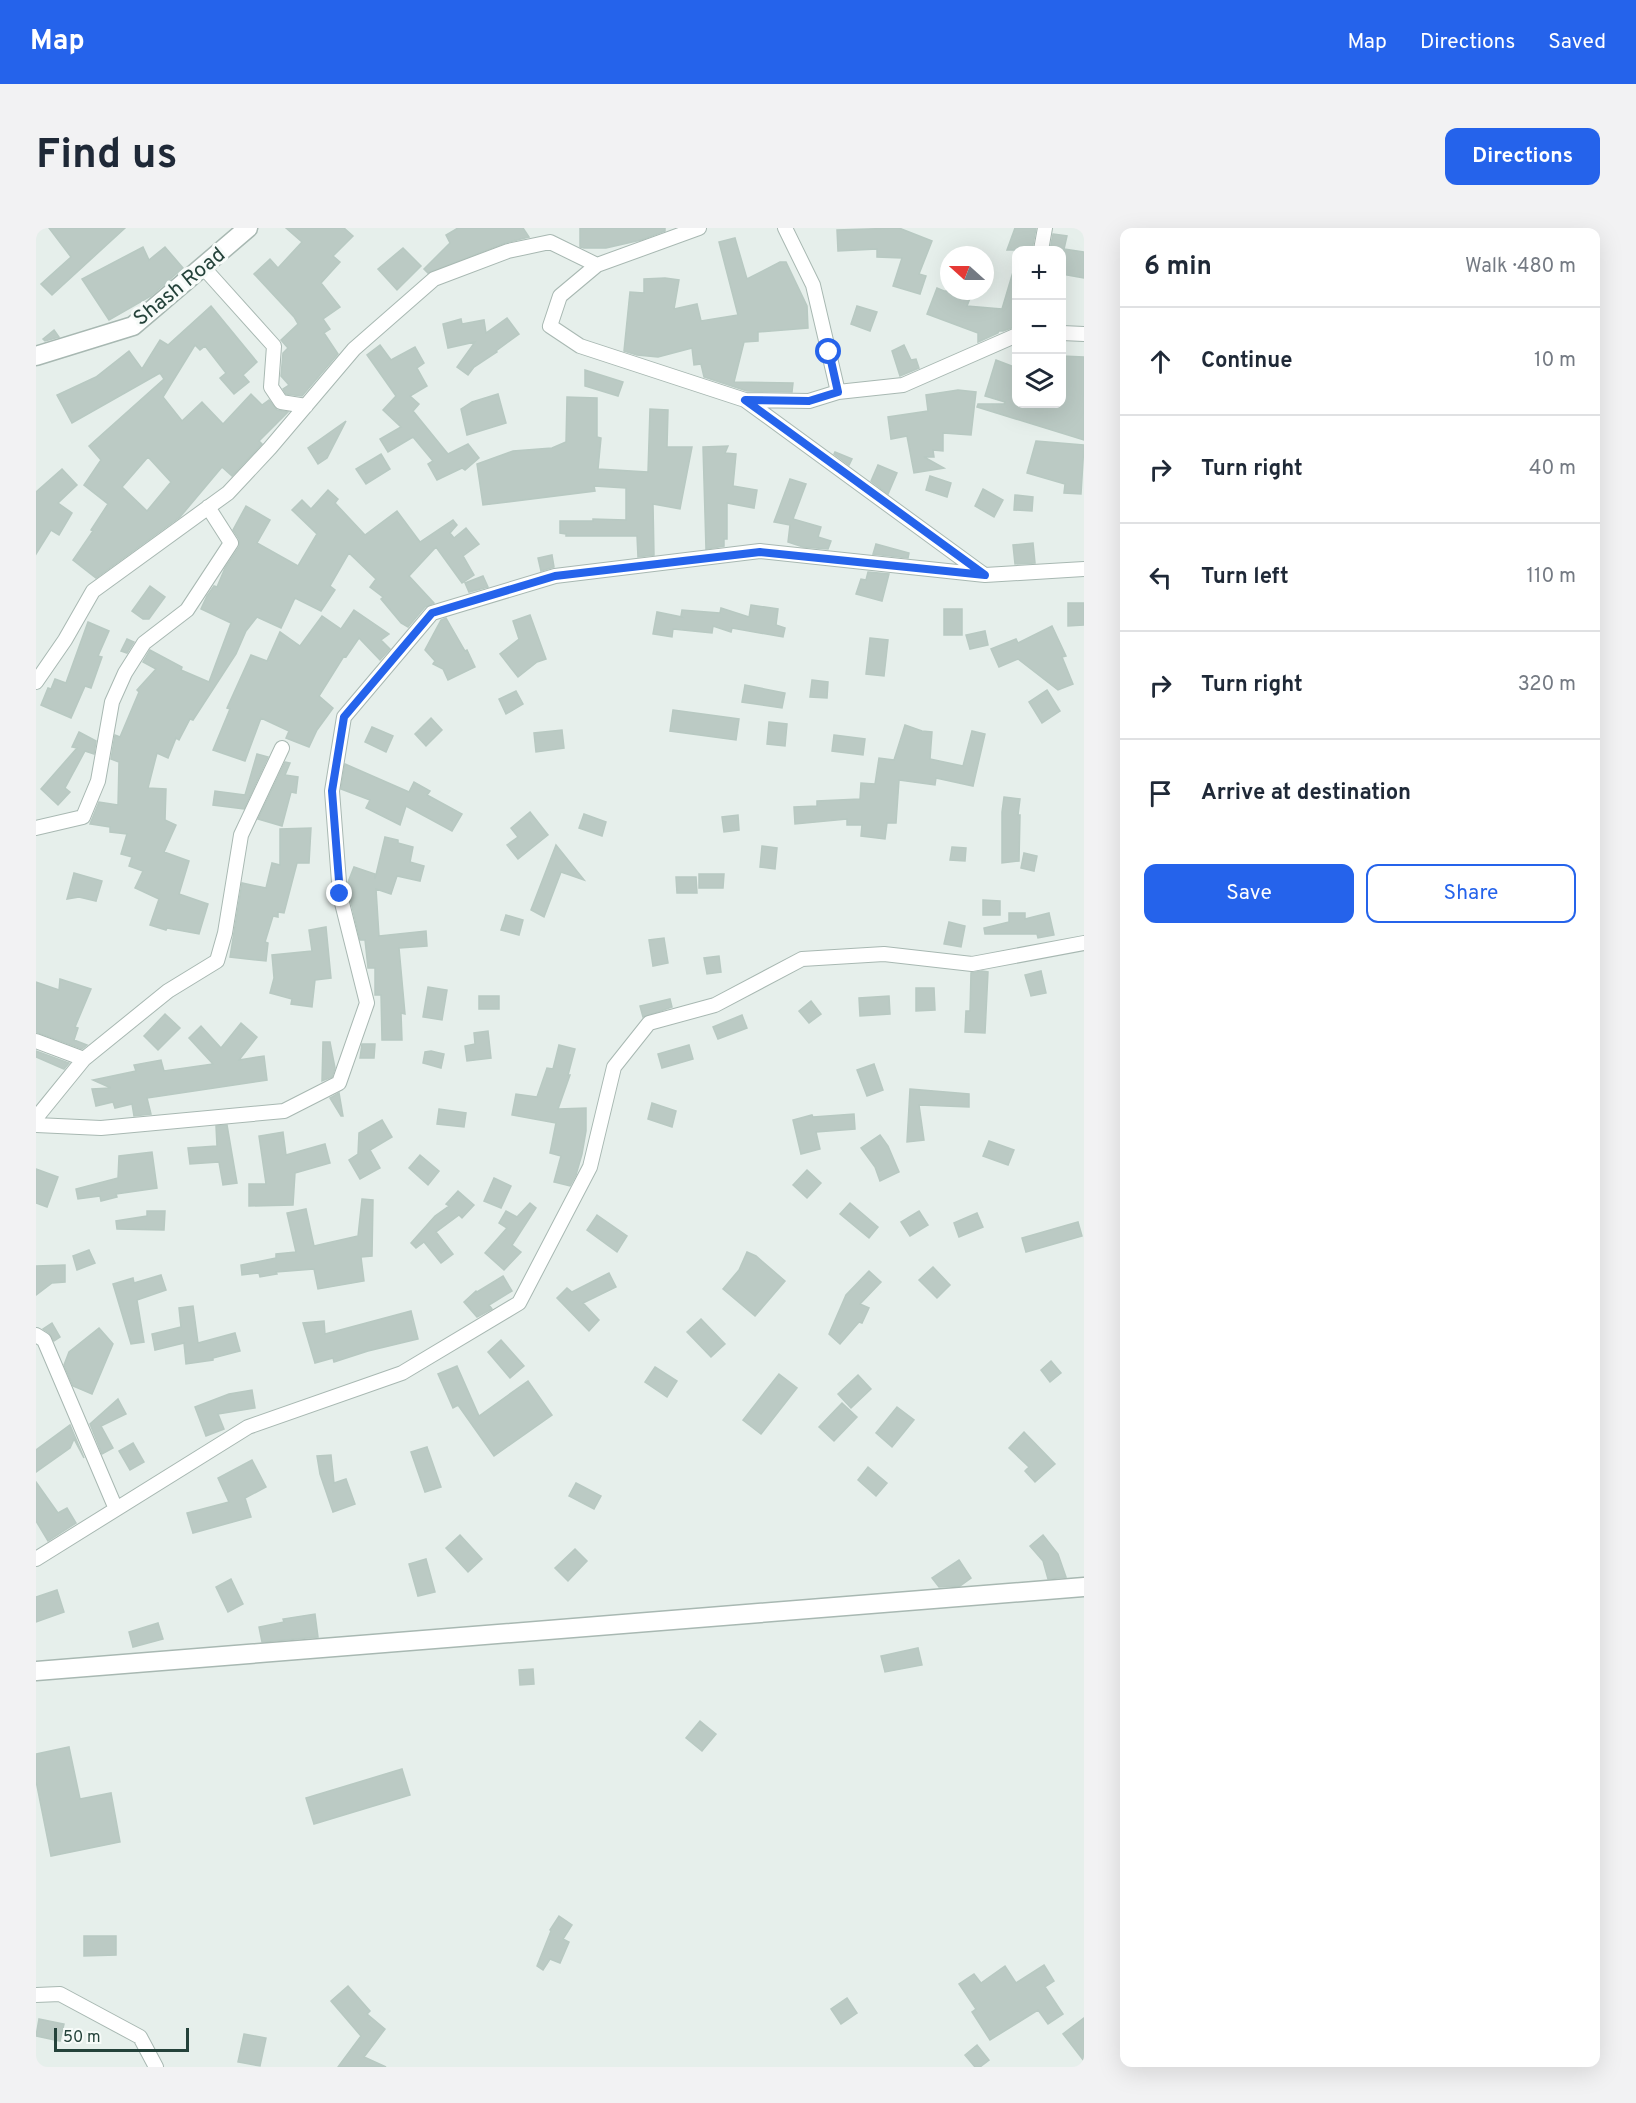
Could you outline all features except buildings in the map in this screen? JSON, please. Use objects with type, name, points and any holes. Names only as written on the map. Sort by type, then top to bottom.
[{"type":"street","name":"Shash Road","points":[[36,356],[133,326],[248,228]]},
{"type":"street","points":[[699,228],[597,265],[560,296],[550,326],[580,346],[745,400],[809,401],[838,392],[903,385],[1012,337]]},
{"type":"street","points":[[785,228],[813,285],[838,392]]},
{"type":"street","points":[[1042,246],[1045,228]]},
{"type":"street","points":[[36,682],[65,640],[93,591],[228,493],[354,350],[434,279],[508,251],[550,242],[597,265]]},
{"type":"street","points":[[203,267],[273,346],[272,387],[281,402],[306,406]]},
{"type":"street","points":[[1066,333],[1084,334]]},
{"type":"street","points":[[745,400],[985,575]]},
{"type":"street","points":[[36,828],[83,817],[98,781],[112,702],[125,672],[144,643],[187,610],[231,543],[208,507]]},
{"type":"street","points":[[36,1125],[101,1128],[284,1111],[339,1083],[368,1003],[339,883],[332,791],[344,717],[432,613],[555,576],[760,552],[985,575],[1084,569]]},
{"type":"street","points":[[36,1118],[84,1059],[168,991],[217,961],[225,933],[241,835],[282,748]]},
{"type":"street","points":[[36,1559],[248,1427],[402,1373],[519,1303],[590,1167],[614,1067],[649,1023],[715,1005],[802,959],[884,954],[972,964],[1084,943]]},
{"type":"street","points":[[36,1041],[84,1059]]},
{"type":"street","points":[[36,1335],[44,1340],[116,1509]]},
{"type":"street","points":[[36,1671],[1084,1587]]},
{"type":"street","points":[[36,1995],[60,1994],[140,2037],[156,2067]]},
{"type":"route","points":[[340,894],[332,791],[344,717],[432,613],[555,576],[760,552],[985,575],[745,400],[809,401],[838,392],[829,352]]}]
